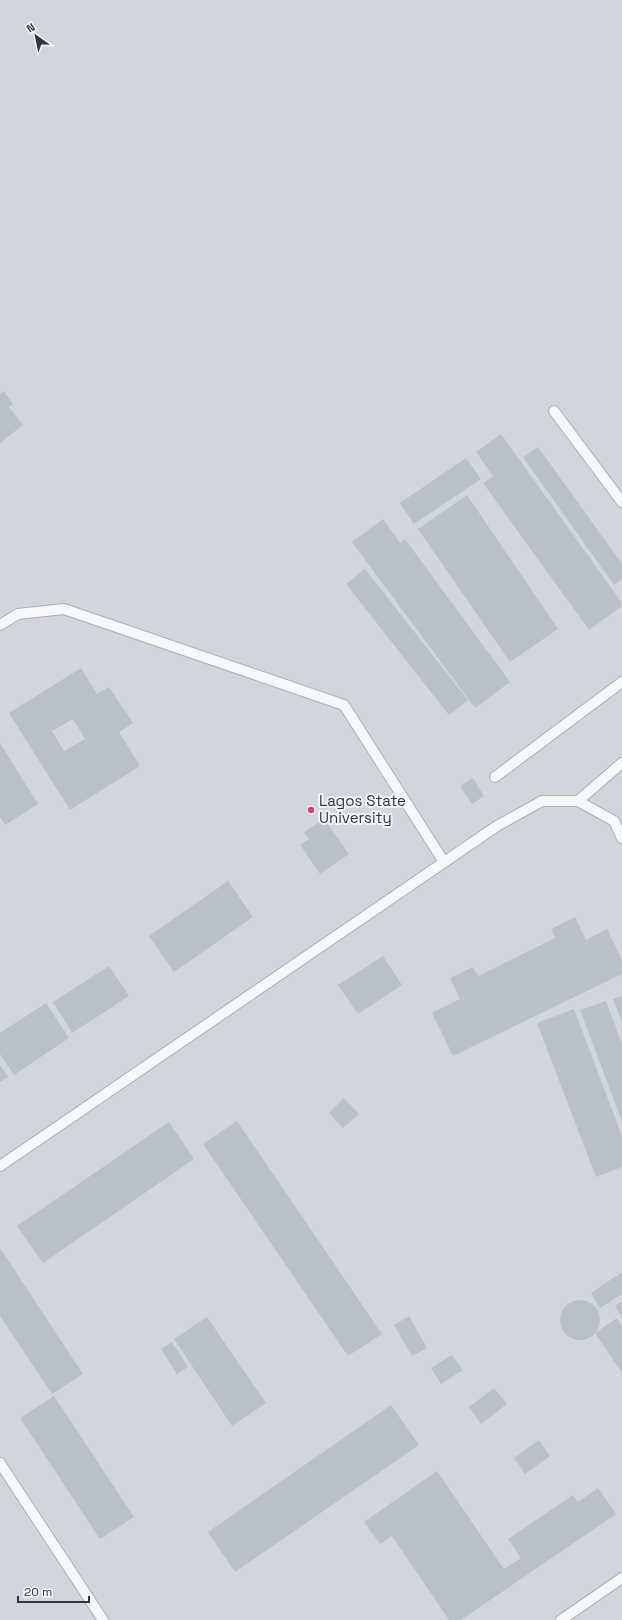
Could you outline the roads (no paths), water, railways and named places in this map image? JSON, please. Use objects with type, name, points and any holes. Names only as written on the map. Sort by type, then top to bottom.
[{"type":"lane","points":[[554,412],[622,502]]},
{"type":"lane","points":[[0,625],[18,614],[64,609],[344,705],[444,862]]},
{"type":"lane","points":[[495,777],[622,682]]},
{"type":"lane","points":[[578,801],[622,764]]},
{"type":"lane","points":[[0,1166],[497,826],[542,801],[578,801],[614,821],[622,838]]},
{"type":"lane","points":[[0,1463],[103,1620]]},
{"type":"lane","points":[[561,1620],[622,1578]]},
{"type":"place","name":"Lagos State University","points":[[311,810]]}]
